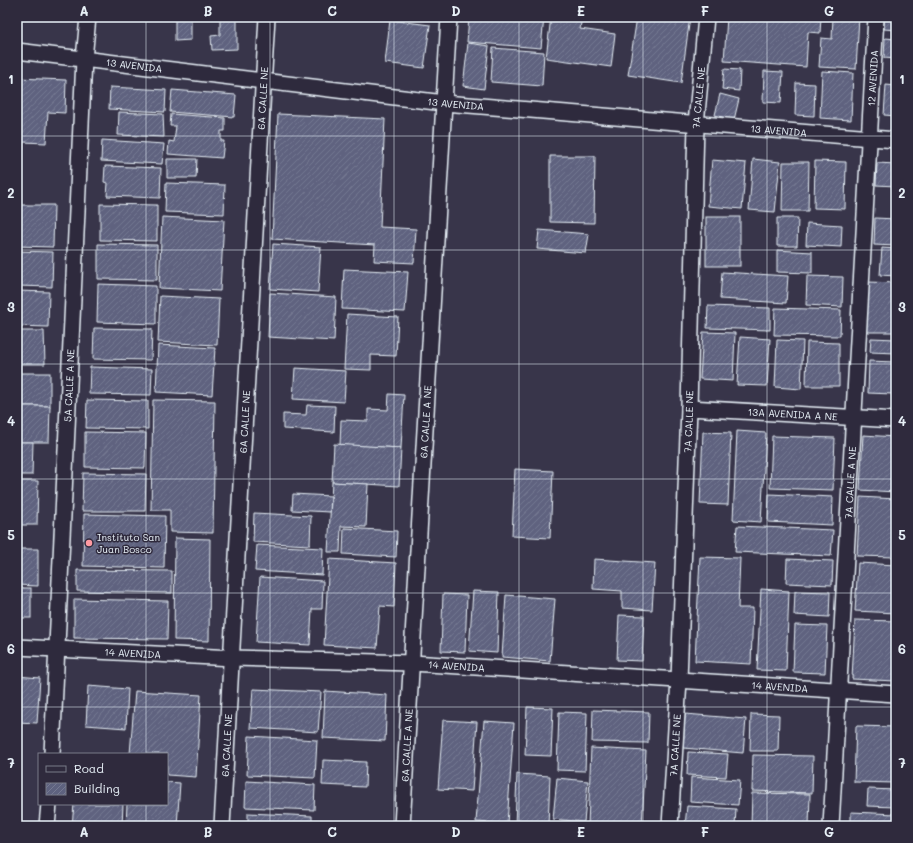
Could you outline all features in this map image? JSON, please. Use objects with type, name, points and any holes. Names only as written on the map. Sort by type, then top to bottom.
[{"type":"street","name":"5A CALLE A NE","points":[[52,753],[84,59],[88,17]]},
{"type":"street","name":"6A CALLE NE","points":[[222,826],[233,658],[262,81],[267,17]]},
{"type":"street","name":"6A CALLE A NE","points":[[402,826],[449,17]]},
{"type":"street","name":"7A CALLE NE","points":[[670,826],[679,680],[689,408],[696,124],[706,17]]},
{"type":"street","name":"12 AVENIDA","points":[[870,138],[876,17]]},
{"type":"street","name":"13 AVENIDA","points":[[17,51],[444,103],[896,140]]},
{"type":"street","name":"7A CALLE A NE","points":[[831,826],[870,138]]},
{"type":"street","name":"13A AVENIDA A NE","points":[[689,408],[854,419],[896,420]]},
{"type":"street","name":"14 AVENIDA","points":[[17,647],[233,658],[412,664],[896,694]]},
{"type":"street","points":[[47,826],[49,805]]},
{"type":"building","points":[[220,17],[237,17],[237,49],[212,50],[211,36],[220,35]]},
{"type":"building","points":[[469,17],[544,17],[541,48],[467,42]]},
{"type":"building","points":[[551,17],[582,17],[580,29],[615,34],[611,67],[546,58]]},
{"type":"building","points":[[637,17],[690,17],[681,83],[628,75]]},
{"type":"building","points":[[727,17],[821,17],[820,33],[808,32],[806,67],[724,61]]},
{"type":"building","points":[[833,17],[859,17],[856,69],[819,67],[821,38],[832,39]]},
{"type":"building","points":[[884,17],[896,17],[896,30],[884,29]]},
{"type":"building","points":[[191,18],[191,40],[175,41],[175,19]]},
{"type":"building","points":[[390,20],[430,25],[424,68],[385,63]]},
{"type":"building","points":[[885,38],[896,39],[896,59],[884,58]]},
{"type":"building","points":[[468,43],[489,46],[484,89],[463,86]]},
{"type":"building","points":[[493,48],[544,52],[542,86],[491,82]]},
{"type":"building","points":[[724,69],[740,70],[739,91],[722,89]]},
{"type":"building","points":[[764,71],[783,72],[781,103],[763,102]]},
{"type":"building","points":[[822,71],[853,73],[851,120],[820,118]]},
{"type":"building","points":[[17,78],[66,80],[65,113],[48,112],[46,143],[23,142],[23,150],[17,150]]},
{"type":"building","points":[[796,83],[815,84],[814,116],[795,115]]},
{"type":"building","points":[[886,85],[896,86],[896,116],[884,115]]},
{"type":"building","points":[[110,87],[166,90],[165,112],[109,109]]},
{"type":"building","points":[[172,90],[236,95],[234,117],[170,112]]},
{"type":"building","points":[[720,94],[739,99],[734,120],[715,115]]},
{"type":"building","points":[[119,112],[163,114],[164,137],[118,135]]},
{"type":"building","points":[[171,114],[225,118],[225,131],[221,131],[221,141],[224,141],[222,158],[168,154],[169,141],[174,142],[176,126],[170,126]]},
{"type":"building","points":[[278,114],[385,119],[380,227],[416,229],[414,263],[374,261],[375,245],[272,239]]},
{"type":"building","points":[[102,140],[164,144],[162,164],[101,161]]},
{"type":"building","points":[[550,156],[595,156],[594,223],[550,222]]},
{"type":"building","points":[[167,159],[197,159],[196,178],[167,178]]},
{"type":"building","points":[[753,159],[780,162],[775,212],[749,210]]},
{"type":"building","points":[[712,160],[746,163],[742,209],[708,206]]},
{"type":"building","points":[[815,161],[846,162],[845,209],[814,208]]},
{"type":"building","points":[[783,162],[809,162],[808,211],[782,211]]},
{"type":"building","points":[[877,163],[896,164],[896,186],[876,185]]},
{"type":"building","points":[[105,166],[161,168],[160,198],[107,196],[108,183],[104,182]]},
{"type":"building","points":[[166,183],[225,185],[224,214],[165,212]]},
{"type":"building","points":[[100,204],[157,205],[157,241],[100,240]]},
{"type":"building","points":[[17,205],[54,205],[53,247],[17,246]]},
{"type":"building","points":[[162,217],[224,220],[220,291],[159,288]]},
{"type":"building","points":[[706,217],[740,217],[740,266],[706,266]]},
{"type":"building","points":[[777,218],[798,218],[797,246],[777,246]]},
{"type":"building","points":[[875,218],[896,219],[896,246],[874,245]]},
{"type":"building","points":[[807,223],[842,225],[841,247],[806,245]]},
{"type":"building","points":[[539,230],[589,234],[586,253],[537,249]]},
{"type":"building","points":[[98,244],[157,245],[157,280],[98,279]]},
{"type":"building","points":[[273,244],[321,247],[318,292],[270,289]]},
{"type":"building","points":[[882,248],[896,249],[896,276],[880,275]]},
{"type":"building","points":[[777,250],[812,252],[812,273],[777,272]]},
{"type":"building","points":[[17,251],[53,252],[52,287],[17,286]]},
{"type":"building","points":[[344,269],[408,272],[405,312],[342,309]]},
{"type":"building","points":[[722,272],[788,276],[786,303],[720,299]]},
{"type":"building","points":[[807,276],[843,277],[842,307],[806,305]]},
{"type":"building","points":[[868,282],[896,283],[896,332],[866,332]]},
{"type":"building","points":[[98,284],[156,286],[156,324],[97,322]]},
{"type":"building","points":[[17,291],[49,292],[48,327],[17,326]]},
{"type":"building","points":[[270,293],[336,297],[334,341],[268,337]]},
{"type":"building","points":[[160,296],[219,299],[217,345],[158,342]]},
{"type":"building","points":[[708,306],[770,308],[770,330],[707,328]]},
{"type":"building","points":[[775,308],[841,310],[840,336],[774,335]]},
{"type":"building","points":[[347,314],[398,317],[396,356],[371,355],[371,370],[344,369]]},
{"type":"building","points":[[94,328],[152,329],[151,360],[93,359]]},
{"type":"building","points":[[17,331],[44,331],[45,364],[17,364]]},
{"type":"building","points":[[703,332],[735,333],[733,381],[700,379]]},
{"type":"building","points":[[740,337],[770,339],[767,386],[737,385]]},
{"type":"building","points":[[871,338],[896,339],[896,353],[870,352]]},
{"type":"building","points":[[777,340],[803,341],[801,389],[775,387]]},
{"type":"building","points":[[807,342],[839,343],[839,386],[806,386]]},
{"type":"building","points":[[158,345],[215,348],[212,395],[156,392]]},
{"type":"building","points":[[869,361],[894,362],[893,394],[868,393]]},
{"type":"building","points":[[90,367],[152,369],[151,395],[89,394]]},
{"type":"building","points":[[295,368],[346,371],[344,402],[293,399]]},
{"type":"building","points":[[17,373],[50,373],[50,406],[17,406]]},
{"type":"building","points":[[389,394],[404,395],[401,448],[340,445],[341,420],[368,421],[368,409],[388,410]]},
{"type":"building","points":[[87,400],[148,401],[148,429],[86,428]]},
{"type":"building","points":[[153,400],[215,401],[213,533],[170,532],[170,510],[151,510]]},
{"type":"building","points":[[307,405],[335,406],[334,432],[283,429],[283,414],[306,415]]},
{"type":"building","points":[[17,406],[50,406],[49,442],[17,442]]},
{"type":"building","points":[[737,431],[766,433],[761,522],[733,520]]},
{"type":"building","points":[[85,432],[146,433],[145,468],[85,467]]},
{"type":"building","points":[[703,432],[731,433],[728,505],[700,504]]},
{"type":"building","points":[[863,435],[896,437],[896,492],[860,490]]},
{"type":"building","points":[[772,436],[835,438],[833,490],[770,488]]},
{"type":"building","points":[[17,442],[33,442],[32,475],[17,475]]},
{"type":"building","points":[[334,444],[401,448],[399,486],[332,482]]},
{"type":"building","points":[[515,469],[553,471],[550,538],[512,536]]},
{"type":"building","points":[[83,473],[146,474],[145,511],[82,511]]},
{"type":"building","points":[[17,481],[38,481],[37,525],[17,525]]},
{"type":"building","points":[[332,482],[368,484],[366,527],[341,526],[340,552],[328,552]]},
{"type":"building","points":[[293,494],[331,496],[330,512],[292,510]]},
{"type":"building","points":[[769,494],[833,497],[832,525],[768,522]]},
{"type":"building","points":[[860,497],[896,499],[896,557],[857,556]]},
{"type":"building","points":[[254,513],[311,516],[310,545],[253,542]]},
{"type":"building","points":[[84,514],[165,516],[164,568],[83,566]]},
{"type":"building","points":[[737,526],[833,530],[831,556],[735,552]]},
{"type":"building","points":[[344,528],[397,531],[396,557],[343,554]]},
{"type":"building","points":[[175,538],[210,539],[209,641],[174,640]]},
{"type":"building","points":[[257,545],[323,548],[322,575],[255,571]]},
{"type":"building","points":[[17,549],[38,549],[38,586],[17,585]]},
{"type":"building","points":[[700,557],[740,558],[738,608],[753,608],[751,664],[695,661]]},
{"type":"building","points":[[329,559],[396,563],[394,607],[380,606],[377,648],[324,645]]},
{"type":"building","points":[[594,559],[655,563],[652,610],[622,608],[622,591],[593,589]]},
{"type":"building","points":[[787,559],[833,561],[832,585],[786,583]]},
{"type":"building","points":[[858,563],[896,565],[896,613],[855,611]]},
{"type":"building","points":[[77,570],[172,571],[172,593],[77,591]]},
{"type":"building","points":[[260,577],[323,581],[322,609],[312,609],[310,645],[256,642]]},
{"type":"building","points":[[17,588],[31,588],[31,618],[17,618]]},
{"type":"building","points":[[761,589],[789,591],[786,671],[757,670]]},
{"type":"building","points":[[473,591],[499,592],[497,653],[469,651]]},
{"type":"building","points":[[795,591],[830,592],[829,617],[794,615]]},
{"type":"building","points":[[443,594],[467,595],[465,652],[441,651]]},
{"type":"building","points":[[506,595],[555,599],[550,661],[502,657]]},
{"type":"building","points":[[74,599],[168,601],[167,639],[74,638]]},
{"type":"building","points":[[619,615],[644,616],[642,661],[617,660]]},
{"type":"building","points":[[855,620],[896,621],[896,681],[852,679]]},
{"type":"building","points":[[795,625],[827,626],[825,673],[793,672]]},
{"type":"building","points":[[17,676],[40,678],[37,723],[17,722]]},
{"type":"building","points":[[88,686],[128,689],[126,728],[86,725]]},
{"type":"building","points":[[253,689],[321,692],[318,732],[250,728]]},
{"type":"building","points":[[135,691],[201,695],[196,777],[168,775],[168,753],[130,753]]},
{"type":"building","points":[[325,691],[387,695],[385,741],[323,738]]},
{"type":"building","points":[[527,707],[553,708],[551,756],[525,755]]},
{"type":"building","points":[[593,710],[649,712],[648,743],[592,742]]},
{"type":"building","points":[[559,712],[587,713],[585,771],[557,770]]},
{"type":"building","points":[[685,714],[746,719],[743,753],[683,748]]},
{"type":"building","points":[[751,714],[779,715],[778,751],[750,751]]},
{"type":"building","points":[[443,720],[477,722],[472,791],[438,789]]},
{"type":"building","points":[[484,721],[514,723],[507,824],[476,822]]},
{"type":"building","points":[[856,726],[896,727],[896,783],[854,782]]},
{"type":"building","points":[[249,736],[317,740],[315,778],[247,775]]},
{"type":"building","points":[[591,748],[646,751],[642,826],[588,826]]},
{"type":"building","points":[[688,752],[728,754],[726,777],[687,775]]},
{"type":"building","points":[[753,755],[813,756],[812,793],[752,791]]},
{"type":"building","points":[[323,760],[366,762],[365,787],[322,785]]},
{"type":"building","points":[[517,774],[550,776],[548,826],[515,826]]},
{"type":"building","points":[[691,777],[740,780],[738,805],[690,802]]},
{"type":"building","points":[[557,778],[588,781],[584,822],[553,819]]},
{"type":"building","points":[[246,781],[315,785],[314,810],[245,807]]},
{"type":"building","points":[[168,782],[180,783],[177,826],[126,826],[127,805],[168,805]]},
{"type":"building","points":[[868,789],[896,790],[896,807],[867,806]]},
{"type":"building","points":[[752,793],[810,794],[809,826],[751,826]]},
{"type":"building","points":[[74,805],[123,805],[122,826],[72,826]]},
{"type":"building","points":[[687,806],[736,809],[735,826],[685,826]]},
{"type":"building","points":[[851,812],[896,814],[896,826],[851,826]]},
{"type":"building","points":[[248,813],[312,816],[312,826],[248,826]]},
{"type":"building","points":[[314,824],[358,826],[314,826]]},
{"type":"place","name":"Instituto San Juan Bosco","points":[[89,543]]}]
